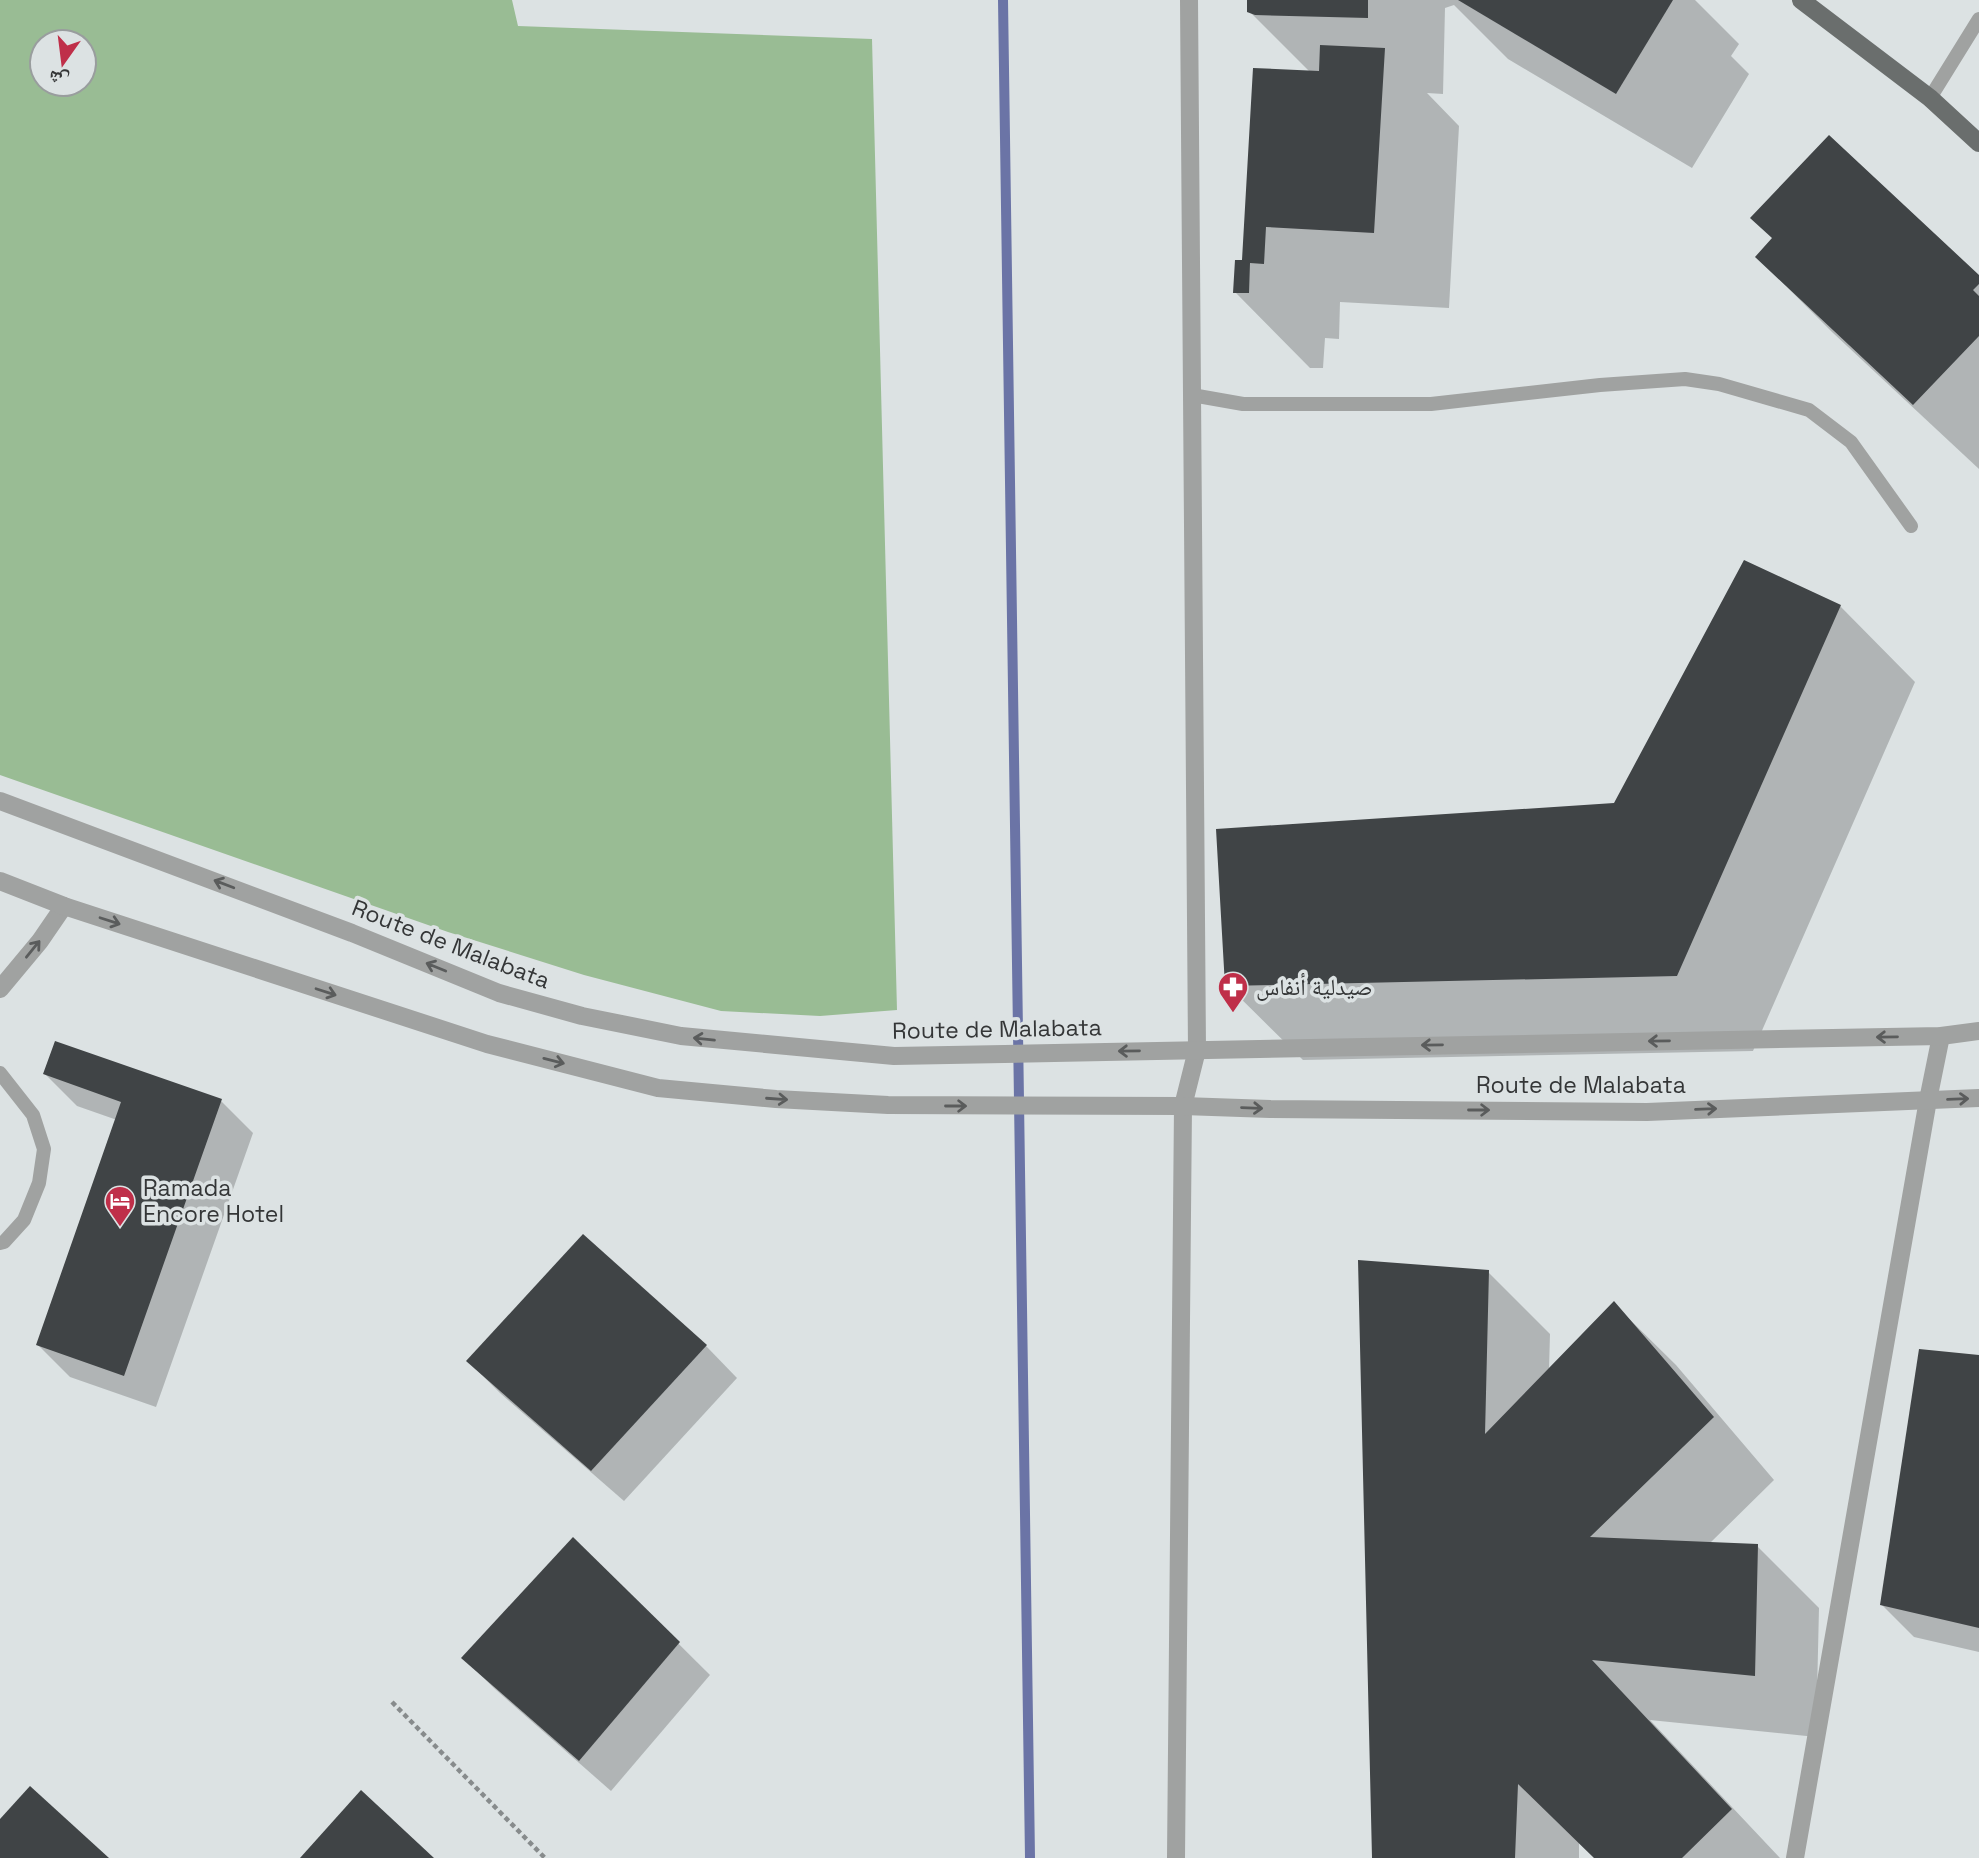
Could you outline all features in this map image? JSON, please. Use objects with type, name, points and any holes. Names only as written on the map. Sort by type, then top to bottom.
[{"type":"main road","points":[[1801,0],[1930,98],[1979,143]]},
{"type":"street","points":[[1176,1858],[1183,1106],[1198,1050],[1189,0]]},
{"type":"street","name":"Route de Malabata","points":[[0,801],[340,928],[499,993],[582,1016],[681,1036],[894,1056],[1941,1036],[1979,1031]]},
{"type":"street","name":"Route de Malabata","points":[[0,881],[64,906],[487,1044],[658,1088],[776,1099],[888,1105],[1647,1112],[1979,1098]]},
{"type":"street","points":[[0,989],[40,941],[64,906]]},
{"type":"street","points":[[1795,1858],[1941,1036]]},
{"type":"lane","points":[[1930,98],[1979,19]]},
{"type":"lane","points":[[1192,395],[1243,404],[1431,404],[1612,384],[1685,379],[1719,384],[1809,410],[1851,442],[1911,526]]},
{"type":"lane","points":[[0,1073],[33,1115],[44,1149],[39,1183],[24,1220],[0,1243]]},
{"type":"path","points":[[392,1702],[545,1858]]},
{"type":"green space","points":[[0,0],[512,0],[518,26],[872,39],[897,1010],[820,1016],[721,1011],[584,975],[448,932],[0,775]]},
{"type":"building","points":[[1247,0],[1368,0],[1368,18],[1255,15],[1247,12]]},
{"type":"building","points":[[1458,0],[1673,0],[1616,94]]},
{"type":"building","points":[[1320,45],[1385,48],[1374,233],[1266,227],[1264,264],[1250,263],[1249,293],[1233,293],[1235,260],[1242,260],[1253,68],[1319,71]]},
{"type":"building","points":[[1829,135],[1979,275],[1979,284],[1973,290],[1979,296],[1979,336],[1913,405],[1755,257],[1772,238],[1750,218]]},
{"type":"building","points":[[1744,560],[1841,605],[1677,976],[1225,986],[1216,829],[1614,803]]},
{"type":"building","points":[[55,1041],[222,1099],[124,1376],[36,1345],[121,1102],[43,1074]]},
{"type":"building","points":[[583,1234],[707,1345],[591,1471],[466,1361]]},
{"type":"building","points":[[1358,1260],[1489,1270],[1485,1434],[1614,1301],[1714,1417],[1590,1537],[1758,1544],[1755,1676],[1592,1660],[1732,1809],[1682,1858],[1594,1858],[1518,1784],[1515,1858],[1372,1858]]},
{"type":"building","points":[[1919,1349],[1979,1355],[1979,1628],[1880,1605]]},
{"type":"building","points":[[573,1537],[680,1642],[579,1761],[461,1658]]},
{"type":"building","points":[[30,1786],[109,1858],[0,1858],[0,1819]]},
{"type":"building","points":[[361,1790],[434,1858],[300,1858]]},
{"type":"waterway","points":[[1003,0],[1030,1858]]},
{"type":"place","name":"صيدلية أنفاس","points":[[1233,1014]]},
{"type":"place","name":"Ramada Encore Hotel","points":[[120,1228]]}]
